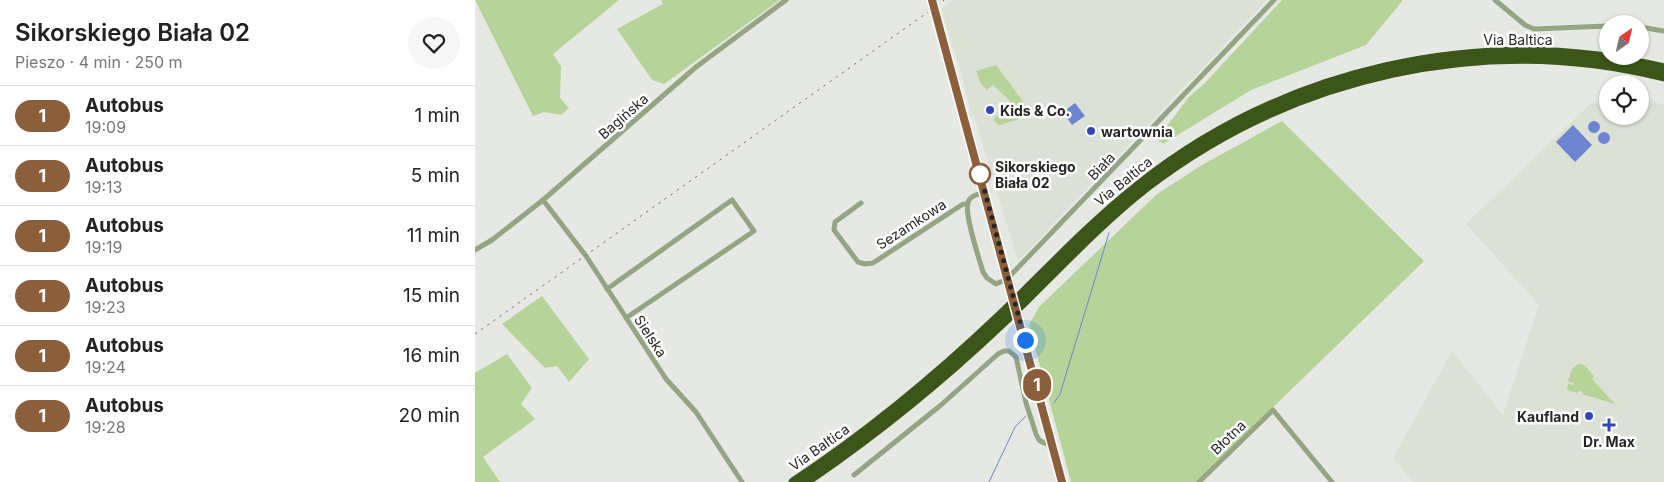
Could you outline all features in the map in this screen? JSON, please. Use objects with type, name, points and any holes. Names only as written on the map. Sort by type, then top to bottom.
[{"type":"highway","name":"Via Baltica","points":[[793,482],[852,441],[923,385],[1000,315],[1096,221],[1138,185],[1191,148],[1257,111],[1303,92],[1359,73],[1412,61],[1454,55],[1518,51],[1571,53],[1626,60],[1664,68]]},
{"type":"highway","name":"Via Baltica","points":[[806,482],[873,434],[936,384],[1005,321],[1103,226],[1147,188],[1201,150],[1266,115],[1315,95],[1363,80],[1402,70],[1465,61],[1513,59],[1575,61],[1624,67],[1664,77]]},
{"type":"street","name":"Bagińska","points":[[475,250],[492,240],[543,200],[697,67],[786,0]]},
{"type":"street","points":[[933,0],[1063,482]]},
{"type":"street","name":"Biała","points":[[967,204],[970,226],[983,272],[991,282],[1001,283],[1119,164],[1273,0]]},
{"type":"street","points":[[1495,0],[1525,25],[1534,29],[1599,26]]},
{"type":"street","points":[[1649,28],[1664,31]]},
{"type":"street","points":[[967,204],[975,195],[985,192]]},
{"type":"street","name":"Sielska","points":[[543,200],[586,256],[666,379],[696,412],[742,482]]},
{"type":"street","points":[[607,289],[732,200],[754,231],[626,318]]},
{"type":"street","name":"Sezamkowa","points":[[861,203],[835,222],[834,230],[858,262],[865,264],[873,263],[963,204],[967,204]]},
{"type":"street","points":[[855,475],[941,406],[1003,351],[1009,351],[1016,357],[1026,403],[1039,440],[1053,446]]},
{"type":"street","name":"Błotna","points":[[1199,482],[1273,410],[1332,482]]},
{"type":"shaded area","points":[[953,0],[1267,0],[1018,261],[974,115],[971,115],[961,72],[941,9]]},
{"type":"shaded area","points":[[1649,100],[1664,105],[1664,482],[1413,482],[1393,458],[1452,351],[1503,415],[1539,305],[1466,224],[1592,102],[1599,102],[1599,125],[1649,125]]},
{"type":"green space","points":[[475,0],[619,0],[553,54],[561,66],[560,98],[569,108],[561,115],[544,112],[533,116]]},
{"type":"green space","points":[[661,0],[780,0],[664,84],[652,80],[617,29],[663,4]]},
{"type":"green space","points":[[1282,0],[1403,0],[1366,45],[1251,90],[1163,144],[1157,139],[1189,97],[1204,84]]},
{"type":"green space","points":[[996,65],[1033,115],[999,125],[993,120],[1010,101],[993,85],[987,90],[980,82],[976,71]]},
{"type":"green space","points":[[1282,121],[1424,261],[1196,482],[1071,482],[1029,325],[1039,307],[1157,194],[1202,165]]},
{"type":"green space","points":[[542,296],[589,359],[569,382],[557,366],[545,368],[502,324]]},
{"type":"green space","points":[[507,354],[532,388],[521,404],[535,419],[483,457],[500,482],[475,482],[475,373]]},
{"type":"green space","points":[[1578,364],[1584,365],[1594,376],[1592,379],[1615,404],[1582,394],[1583,392],[1578,391],[1577,393],[1567,390],[1568,384],[1574,385],[1574,383],[1568,381],[1572,369]]},
{"type":"water","points":[[1075,103],[1085,116],[1072,125],[1063,112]]},
{"type":"water","points":[[1592,121],[1596,121],[1600,125],[1600,129],[1596,133],[1592,133],[1588,129],[1588,125]]},
{"type":"water","points":[[1573,125],[1592,145],[1575,162],[1556,142]]},
{"type":"water","points":[[1602,132],[1606,132],[1610,138],[1606,144],[1602,144],[1598,140],[1598,136]]},
{"type":"waterway","points":[[1054,403],[1060,394],[1109,233]]},
{"type":"waterway","points":[[989,482],[1015,427],[1026,416]]},
{"type":"railway","points":[[475,334],[928,12]]},
{"type":"bus line","name":"1","points":[[932,0],[1021,323],[1062,482]]},
{"type":"place","name":"Kids & Co.","points":[[990,110]]},
{"type":"place","name":"wartownia","points":[[1091,131]]},
{"type":"place","name":"Sikorskiego Biała 02","points":[[980,174]]},
{"type":"place","name":"Kaufland","points":[[1589,416]]},
{"type":"place","name":"Dr. Max","points":[[1609,425]]},
{"type":"route","points":[[980,174],[1025,340]]}]
